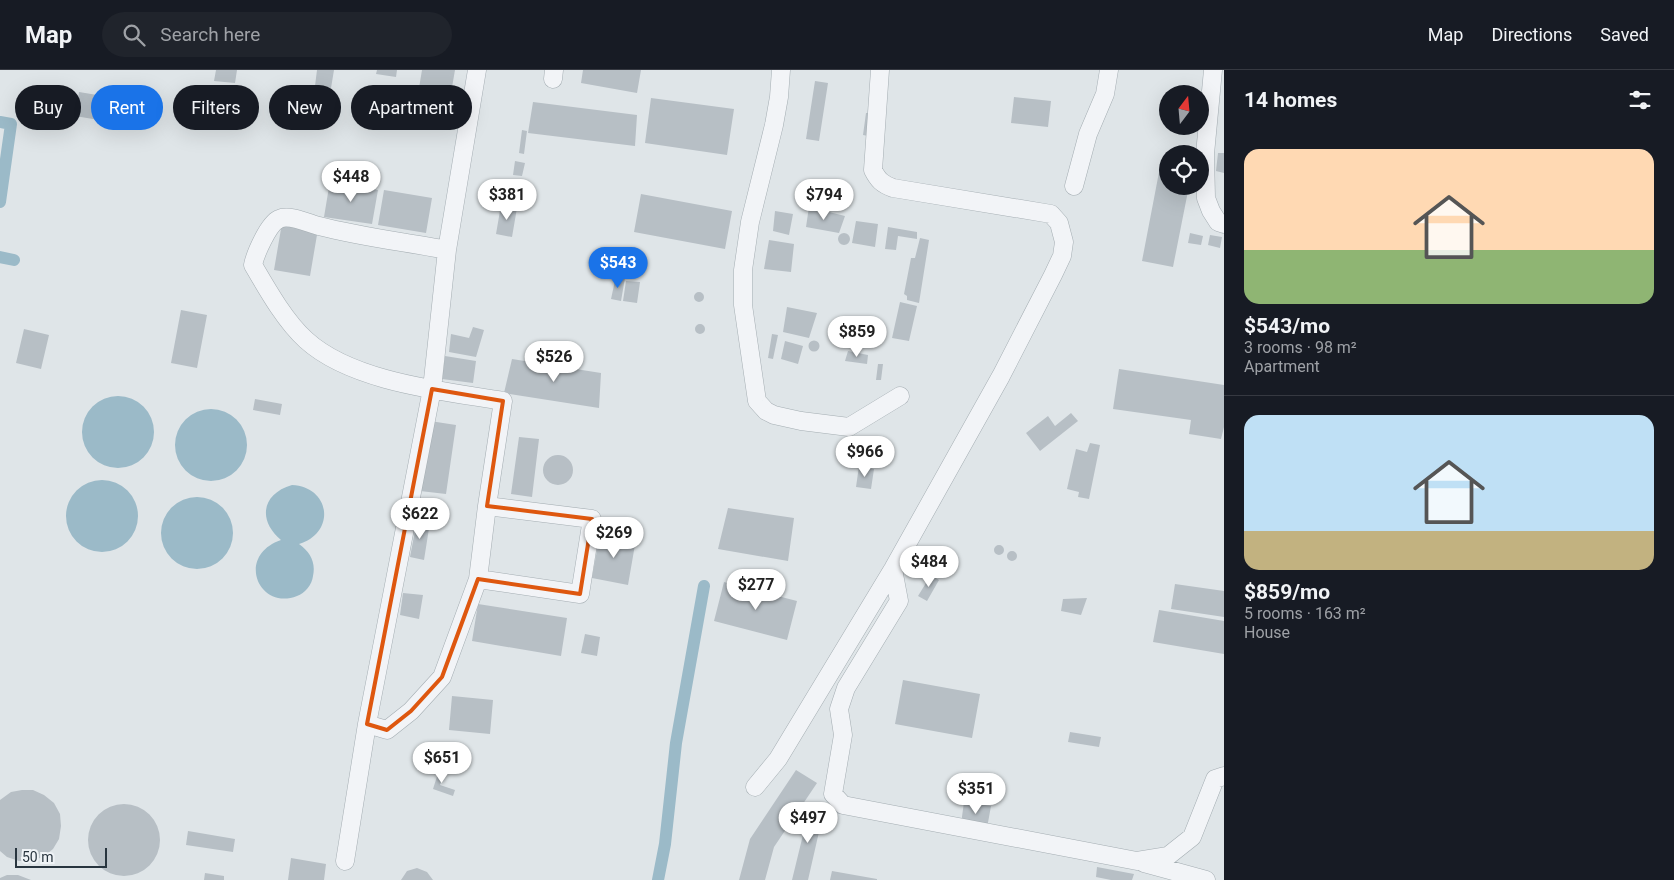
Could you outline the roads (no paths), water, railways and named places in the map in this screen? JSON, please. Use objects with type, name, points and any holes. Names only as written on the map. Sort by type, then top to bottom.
[{"type":"street","points":[[345,861],[367,724],[432,389],[447,250],[477,70]]},
{"type":"street","points":[[781,70],[774,125],[750,222],[743,270],[743,305],[757,401],[766,411],[774,415],[801,421],[849,427],[900,396]]},
{"type":"street","points":[[755,787],[778,759],[893,569],[1005,368],[1062,256],[1064,242],[1059,224],[1051,214],[893,188],[884,185],[878,180],[873,170],[880,70]]},
{"type":"street","points":[[1074,186],[1088,134],[1105,94],[1108,70]]},
{"type":"street","points":[[1213,70],[1205,154],[1206,198],[1218,222],[1224,224]]},
{"type":"street","points":[[367,724],[387,730],[411,711],[442,677],[478,579],[487,506],[504,401],[432,389],[382,378],[326,355],[305,340],[268,292],[253,265],[255,255],[277,220],[286,217],[327,228],[447,250]]},
{"type":"street","points":[[478,579],[580,594],[592,519],[487,506]]},
{"type":"street","points":[[893,569],[899,601],[846,688],[839,709],[843,735],[833,794],[843,805],[1137,861],[1206,880]]},
{"type":"street","points":[[1137,861],[1168,856],[1192,837],[1215,779],[1224,776]]},
{"type":"water","points":[[125,396],[144,406],[152,418],[154,432],[152,446],[144,458],[132,466],[111,468],[92,458],[84,446],[82,425],[92,406],[104,398]]},
{"type":"water","points":[[218,409],[237,419],[245,431],[247,445],[245,459],[237,471],[225,479],[204,481],[185,471],[177,459],[175,438],[185,419],[197,411]]},
{"type":"water","points":[[109,480],[128,490],[136,502],[138,516],[136,530],[128,542],[116,550],[95,552],[76,542],[68,530],[66,509],[76,490],[88,482]]},
{"type":"water","points":[[292,485],[305,488],[315,494],[321,502],[324,511],[323,521],[319,530],[311,538],[299,544],[306,550],[313,562],[314,571],[311,582],[308,588],[300,595],[284,599],[272,596],[263,589],[257,580],[256,569],[259,558],[267,548],[281,540],[274,533],[266,517],[269,501],[282,489]]},
{"type":"water","points":[[204,497],[223,507],[231,519],[233,533],[231,547],[223,559],[211,567],[190,569],[171,559],[163,547],[161,526],[171,507],[183,499]]},
{"type":"waterway","points":[[0,122],[11,124],[0,202]]},
{"type":"waterway","points":[[0,257],[14,260]]},
{"type":"waterway","points":[[658,880],[665,844],[676,743],[704,586]]}]
